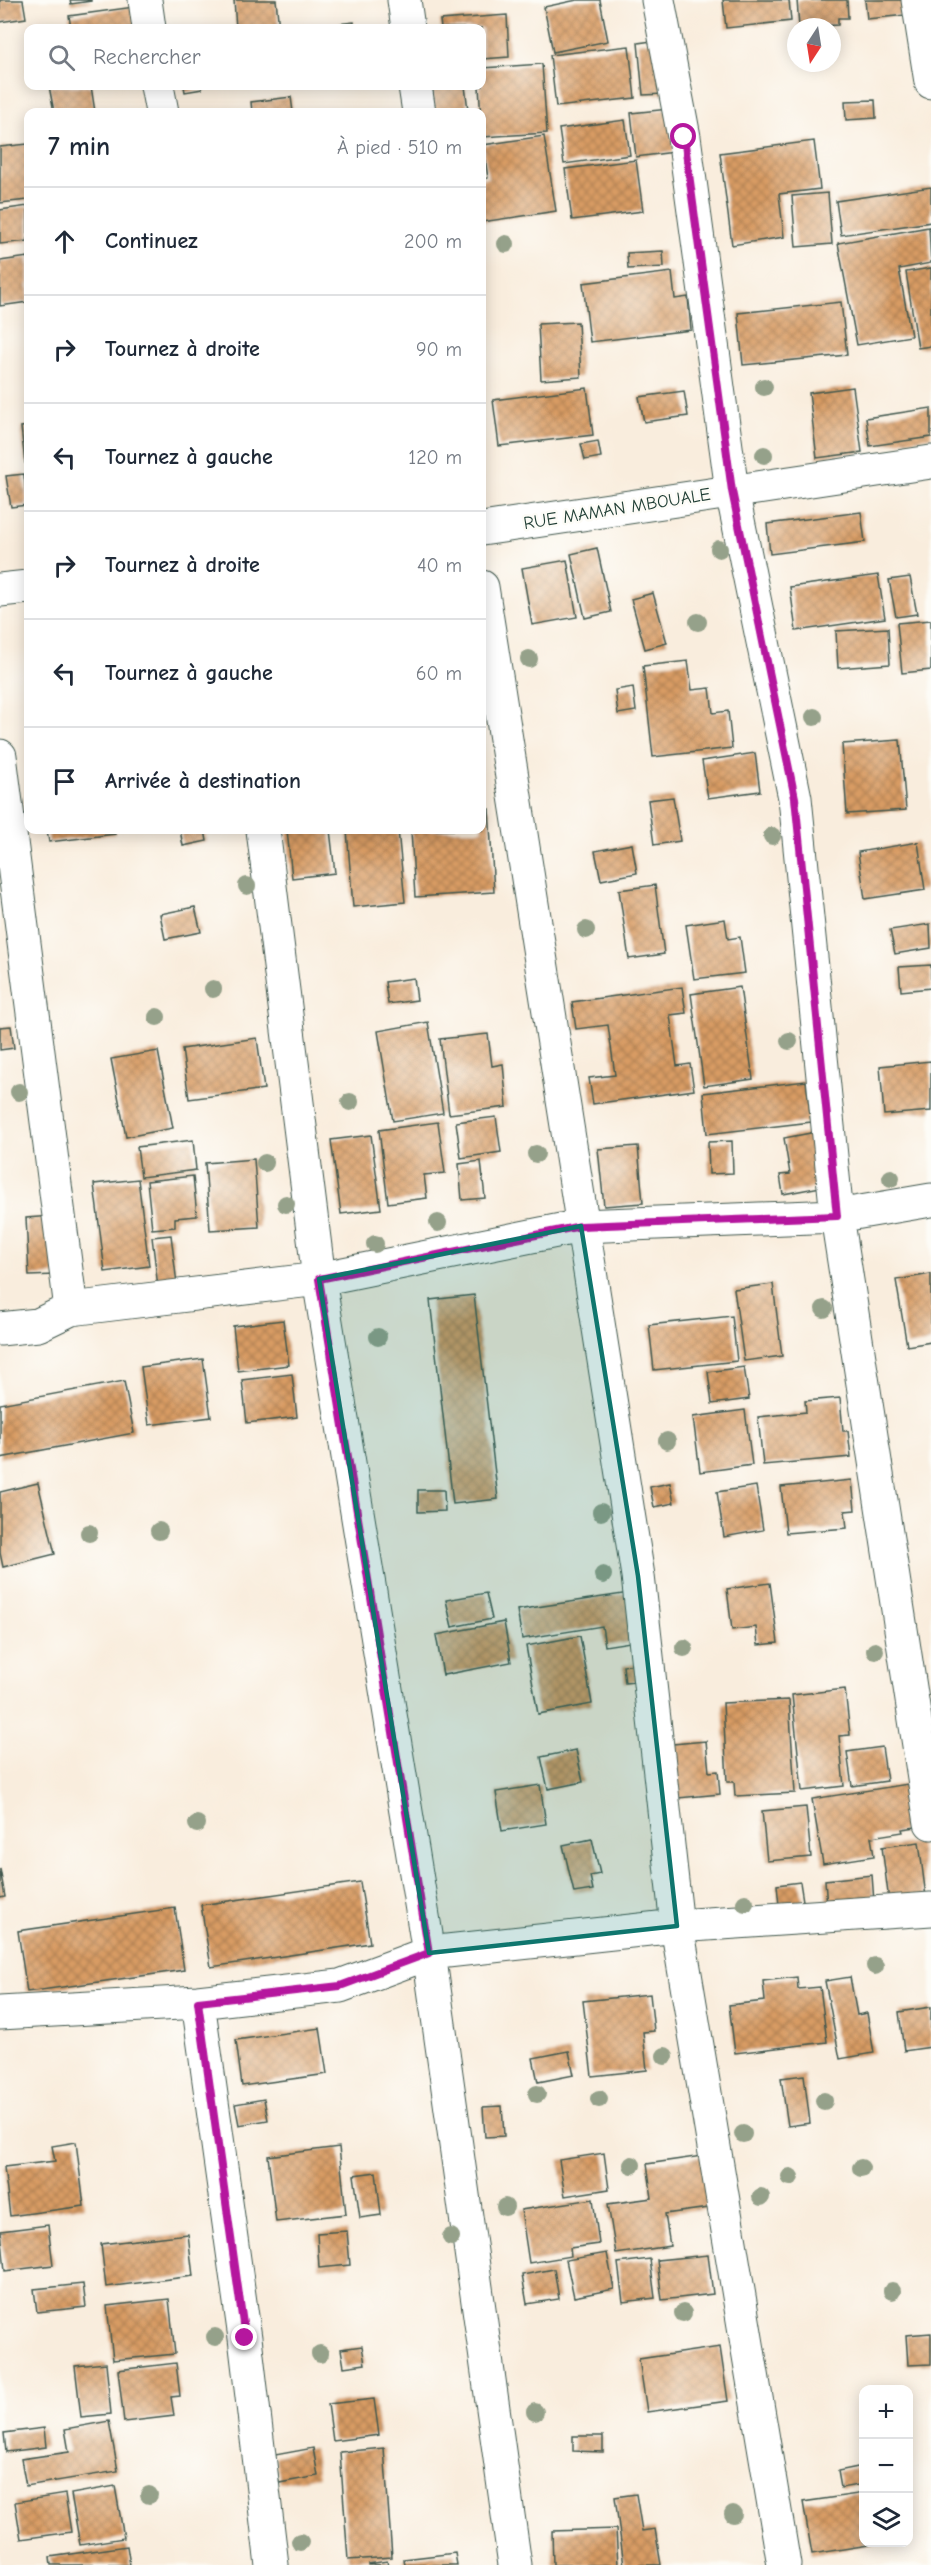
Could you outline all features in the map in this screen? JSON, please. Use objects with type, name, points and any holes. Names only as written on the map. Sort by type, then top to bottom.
[{"type":"street","points":[[145,0],[148,24]]},
{"type":"street","points":[[404,0],[407,24]]},
{"type":"street","points":[[658,0],[684,137],[732,491],[795,798],[837,1216],[931,1823]]},
{"type":"street","points":[[918,0],[931,82]]},
{"type":"street","points":[[159,90],[161,108]]},
{"type":"street","points":[[416,90],[418,108]]},
{"type":"street","name":"RUE MAMAN MBOUALE","points":[[486,528],[931,462]]},
{"type":"street","points":[[0,590],[24,587]]},
{"type":"street","points":[[486,613],[638,1576],[677,1926],[784,2565]]},
{"type":"street","points":[[0,756],[71,1309]]},
{"type":"street","points":[[263,834],[319,1279],[429,1953],[515,2565]]},
{"type":"street","points":[[0,1329],[38,1325],[71,1309],[319,1279],[581,1226],[837,1216],[931,1200]]},
{"type":"street","points":[[0,2013],[198,2002],[340,1986],[429,1953],[677,1926],[931,1909]]},
{"type":"street","points":[[198,2002],[245,2338],[272,2565]]},
{"type":"highlighted area","points":[[581,1226],[638,1576],[677,1926],[429,1953],[319,1279]]},
{"type":"building","points":[[0,0],[23,0],[26,18],[0,22]]},
{"type":"building","points":[[70,0],[91,0],[91,1],[71,4]]},
{"type":"building","points":[[234,0],[276,0],[279,24],[236,24]]},
{"type":"building","points":[[577,0],[600,0],[608,41],[553,52],[544,7]]},
{"type":"building","points":[[723,0],[789,0],[791,18],[787,18],[787,21],[726,28]]},
{"type":"building","points":[[797,0],[847,0],[848,18],[798,18]]},
{"type":"building","points":[[865,0],[905,0],[906,15],[867,19]]},
{"type":"building","points":[[134,7],[136,24],[70,24],[69,16]]},
{"type":"building","points":[[507,15],[509,57],[486,59],[486,24],[440,24],[440,20]]},
{"type":"building","points":[[659,40],[664,94],[643,95],[638,43]]},
{"type":"building","points":[[629,46],[635,98],[556,107],[550,55]]},
{"type":"building","points":[[542,64],[547,133],[486,137],[486,108],[480,108],[479,90],[486,90],[486,68]]},
{"type":"building","points":[[50,90],[92,90],[94,108],[53,108]]},
{"type":"building","points":[[432,90],[466,90],[468,108],[435,108]]},
{"type":"building","points":[[291,97],[292,108],[252,108],[251,102]]},
{"type":"building","points":[[875,100],[876,118],[846,120],[845,101]]},
{"type":"building","points":[[669,109],[674,152],[636,157],[631,113]]},
{"type":"building","points":[[625,120],[630,155],[564,164],[559,129]]},
{"type":"building","points":[[544,136],[556,211],[486,221],[486,178],[488,178],[486,145]]},
{"type":"building","points":[[814,141],[820,189],[779,194],[784,237],[732,245],[720,153]]},
{"type":"building","points":[[24,144],[24,200],[0,203],[0,147]]},
{"type":"building","points":[[636,160],[643,211],[572,220],[565,169]]},
{"type":"building","points":[[931,187],[931,222],[841,235],[836,201]]},
{"type":"building","points":[[828,193],[832,244],[796,247],[792,196]]},
{"type":"building","points":[[24,207],[24,241],[0,244],[0,210]]},
{"type":"building","points":[[929,227],[931,263],[899,269],[911,336],[857,345],[838,243]]},
{"type":"building","points":[[663,251],[664,267],[628,269],[627,253]]},
{"type":"building","points":[[24,258],[24,303],[0,306],[0,261]]},
{"type":"building","points":[[931,268],[931,346],[918,348],[906,272]]},
{"type":"building","points":[[672,272],[675,299],[688,297],[691,330],[590,342],[583,283]]},
{"type":"building","points":[[841,302],[847,355],[743,365],[738,313]]},
{"type":"building","points":[[578,322],[581,377],[541,380],[538,324]]},
{"type":"building","points":[[853,387],[862,452],[817,458],[809,393]]},
{"type":"building","points":[[587,388],[593,435],[499,446],[493,400]]},
{"type":"building","points":[[684,391],[688,416],[644,422],[639,397]]},
{"type":"building","points":[[931,408],[931,437],[870,446],[866,418]]},
{"type":"building","points":[[21,427],[24,427],[24,454]]},
{"type":"building","points":[[598,441],[601,457],[585,460],[581,444]]},
{"type":"building","points":[[24,474],[24,505],[11,507],[6,476]]},
{"type":"building","points":[[861,512],[865,542],[770,554],[767,524]]},
{"type":"building","points":[[597,548],[611,612],[585,618],[571,554]]},
{"type":"building","points":[[567,560],[577,617],[532,625],[522,568]]},
{"type":"building","points":[[878,575],[885,618],[796,631],[790,587]]},
{"type":"building","points":[[910,577],[917,614],[896,617],[889,580]]},
{"type":"building","points":[[653,593],[667,643],[645,649],[631,599]]},
{"type":"building","points":[[931,620],[931,670],[902,673],[897,623]]},
{"type":"building","points":[[888,628],[890,664],[838,668],[836,631]]},
{"type":"building","points":[[688,661],[692,690],[710,688],[713,713],[728,711],[732,748],[653,757],[643,666]]},
{"type":"building","points":[[633,687],[636,711],[618,714],[615,690]]},
{"type":"building","points":[[900,740],[906,810],[847,814],[842,744]]},
{"type":"building","points":[[755,753],[760,791],[708,798],[702,761]]},
{"type":"building","points":[[673,797],[680,841],[654,845],[648,800]]},
{"type":"building","points":[[486,809],[489,809],[494,892],[415,897],[411,834],[486,834]]},
{"type":"building","points":[[48,834],[115,834],[49,842]]},
{"type":"building","points":[[181,834],[206,834],[207,841],[183,846]]},
{"type":"building","points":[[287,834],[330,834],[335,873],[292,878]]},
{"type":"building","points":[[347,834],[398,834],[405,902],[353,907]]},
{"type":"building","points":[[918,842],[925,890],[865,899],[858,852]]},
{"type":"building","points":[[632,844],[637,873],[601,880],[595,851]]},
{"type":"building","points":[[655,885],[664,954],[629,959],[619,890]]},
{"type":"building","points":[[195,907],[201,932],[165,939],[160,914]]},
{"type":"building","points":[[725,919],[728,939],[740,937],[745,973],[694,979],[686,925]]},
{"type":"building","points":[[930,924],[931,948],[895,954],[890,930]]},
{"type":"building","points":[[931,965],[931,988],[901,991],[899,967]]},
{"type":"building","points":[[414,978],[417,1000],[388,1004],[385,982]]},
{"type":"building","points":[[682,987],[686,1013],[670,1015],[677,1066],[690,1064],[694,1090],[593,1104],[589,1078],[615,1075],[608,1025],[576,1029],[572,1002]]},
{"type":"building","points":[[740,987],[753,1079],[704,1086],[691,994]]},
{"type":"building","points":[[428,1022],[443,1113],[393,1121],[378,1031]]},
{"type":"building","points":[[11,1026],[14,1048],[0,1050],[0,1027]]},
{"type":"building","points":[[488,1034],[492,1066],[503,1064],[507,1107],[449,1114],[440,1039]]},
{"type":"building","points":[[257,1038],[264,1089],[189,1099],[182,1049]]},
{"type":"building","points":[[158,1051],[173,1128],[126,1137],[111,1059]]},
{"type":"building","points":[[931,1061],[931,1111],[884,1115],[880,1066]]},
{"type":"building","points":[[806,1081],[811,1122],[707,1134],[703,1093]]},
{"type":"building","points":[[496,1117],[501,1152],[461,1158],[456,1122]]},
{"type":"building","points":[[438,1122],[445,1173],[424,1175],[427,1198],[388,1203],[379,1130]]},
{"type":"building","points":[[816,1132],[826,1186],[783,1194],[780,1175],[790,1174],[784,1138]]},
{"type":"building","points":[[371,1135],[381,1209],[341,1214],[331,1140]]},
{"type":"building","points":[[193,1140],[196,1170],[141,1177],[137,1147]]},
{"type":"building","points":[[732,1141],[733,1173],[709,1174],[708,1142]]},
{"type":"building","points":[[638,1146],[643,1203],[604,1206],[598,1149]]},
{"type":"building","points":[[254,1159],[259,1227],[210,1230],[205,1163]]},
{"type":"building","points":[[481,1161],[485,1198],[462,1200],[459,1164]]},
{"type":"building","points":[[193,1176],[197,1216],[175,1218],[175,1227],[152,1229],[147,1181]]},
{"type":"building","points":[[138,1179],[149,1266],[105,1272],[94,1184]]},
{"type":"building","points":[[52,1216],[55,1275],[29,1276],[26,1218]]},
{"type":"building","points":[[171,1235],[177,1284],[158,1287],[152,1237]]},
{"type":"building","points":[[931,1274],[931,1342],[907,1346],[896,1280]]},
{"type":"building","points":[[773,1284],[782,1356],[744,1361],[734,1289]]},
{"type":"building","points":[[474,1295],[498,1499],[453,1504],[430,1300]]},
{"type":"building","points":[[732,1316],[737,1361],[654,1370],[649,1325]]},
{"type":"building","points":[[283,1320],[289,1365],[238,1371],[233,1326]]},
{"type":"building","points":[[203,1359],[211,1417],[149,1425],[141,1367]]},
{"type":"building","points":[[744,1367],[749,1399],[712,1404],[708,1372]]},
{"type":"building","points":[[292,1374],[297,1417],[247,1423],[242,1380]]},
{"type":"building","points":[[124,1381],[134,1433],[0,1458],[0,1404]]},
{"type":"building","points":[[840,1398],[843,1431],[848,1431],[851,1457],[763,1465],[758,1417],[806,1412],[805,1401]]},
{"type":"building","points":[[745,1410],[752,1465],[700,1472],[693,1417]]},
{"type":"building","points":[[852,1480],[855,1510],[845,1511],[847,1528],[786,1533],[781,1487]]},
{"type":"building","points":[[38,1483],[55,1554],[3,1567],[0,1553],[0,1492]]},
{"type":"building","points":[[670,1483],[674,1503],[654,1507],[650,1487]]},
{"type":"building","points":[[756,1486],[763,1530],[724,1537],[717,1492]]},
{"type":"building","points":[[418,1490],[444,1490],[445,1511],[418,1512]]},
{"type":"building","points":[[770,1583],[778,1643],[758,1645],[756,1627],[732,1630],[727,1589]]},
{"type":"building","points":[[486,1593],[492,1619],[452,1627],[446,1600]]},
{"type":"building","points":[[629,1593],[637,1641],[605,1646],[602,1626],[522,1639],[517,1610]]},
{"type":"building","points":[[504,1622],[511,1662],[443,1675],[436,1635]]},
{"type":"building","points":[[580,1636],[592,1704],[538,1714],[526,1646]]},
{"type":"building","points":[[641,1663],[643,1681],[625,1683],[623,1666]]},
{"type":"building","points":[[845,1689],[850,1735],[839,1736],[844,1786],[802,1791],[792,1695]]},
{"type":"building","points":[[789,1700],[795,1793],[735,1796],[734,1782],[727,1782],[723,1703]]},
{"type":"building","points":[[706,1741],[709,1772],[718,1771],[720,1794],[678,1798],[673,1744]]},
{"type":"building","points":[[882,1747],[887,1781],[852,1786],[847,1752]]},
{"type":"building","points":[[576,1750],[583,1782],[548,1789],[541,1757]]},
{"type":"building","points":[[908,1784],[916,1827],[902,1829],[903,1832],[871,1837],[874,1856],[823,1864],[812,1799]]},
{"type":"building","points":[[540,1785],[546,1824],[502,1831],[496,1792]]},
{"type":"building","points":[[806,1807],[811,1857],[767,1861],[762,1811]]},
{"type":"building","points":[[592,1839],[600,1874],[590,1876],[593,1890],[574,1893],[563,1845]]},
{"type":"building","points":[[919,1842],[926,1897],[889,1901],[882,1847]]},
{"type":"building","points":[[0,1869],[5,1897],[0,1898]]},
{"type":"building","points":[[872,1875],[874,1902],[827,1907],[825,1880]]},
{"type":"building","points":[[360,1882],[370,1943],[211,1967],[201,1905]]},
{"type":"building","points":[[800,1882],[803,1901],[779,1905],[777,1885]]},
{"type":"building","points":[[175,1908],[184,1970],[27,1992],[18,1931]]},
{"type":"building","points":[[797,1977],[798,1989],[820,1987],[827,2042],[735,2053],[729,2005],[765,2001],[763,1981]]},
{"type":"building","points":[[850,1977],[857,2015],[867,2013],[874,2053],[840,2059],[825,1981]]},
{"type":"building","points":[[650,1994],[654,2031],[643,2032],[647,2070],[592,2076],[583,2001]]},
{"type":"building","points":[[931,2007],[931,2047],[904,2051],[899,2012]]},
{"type":"building","points":[[320,2028],[327,2074],[242,2086],[236,2040]]},
{"type":"building","points":[[569,2051],[574,2075],[538,2082],[533,2058]]},
{"type":"building","points":[[804,2075],[810,2123],[788,2126],[781,2078]]},
{"type":"building","points":[[264,2099],[268,2120],[239,2125],[235,2104]]},
{"type":"building","points":[[502,2106],[504,2136],[485,2137],[483,2107]]},
{"type":"building","points":[[76,2142],[84,2206],[10,2216],[4,2167],[55,2161],[52,2146]]},
{"type":"building","points":[[339,2147],[346,2214],[276,2222],[268,2156]]},
{"type":"building","points":[[604,2153],[609,2189],[565,2196],[559,2160]]},
{"type":"building","points":[[709,2155],[716,2207],[665,2214],[670,2246],[616,2254],[608,2204],[652,2198],[647,2164]]},
{"type":"building","points":[[376,2172],[381,2215],[360,2218],[354,2175]]},
{"type":"building","points":[[593,2199],[599,2244],[570,2248],[571,2256],[529,2263],[521,2210]]},
{"type":"building","points":[[48,2225],[53,2265],[5,2271],[1,2231]]},
{"type":"building","points":[[347,2231],[350,2265],[319,2268],[317,2233]]},
{"type":"building","points":[[188,2234],[193,2276],[106,2287],[101,2244]]},
{"type":"building","points":[[607,2253],[614,2289],[574,2297],[566,2260]]},
{"type":"building","points":[[708,2255],[713,2294],[662,2300],[657,2260]]},
{"type":"building","points":[[650,2259],[655,2298],[623,2302],[618,2263]]},
{"type":"building","points":[[554,2269],[559,2299],[527,2304],[522,2275]]},
{"type":"building","points":[[83,2284],[86,2307],[37,2312],[34,2289]]},
{"type":"building","points":[[169,2299],[175,2354],[113,2360],[107,2306]]},
{"type":"building","points":[[931,2333],[931,2364],[908,2365],[906,2335]]},
{"type":"building","points":[[362,2346],[365,2364],[344,2367],[341,2349]]},
{"type":"building","points":[[720,2347],[728,2401],[647,2412],[639,2359]]},
{"type":"building","points":[[106,2363],[111,2414],[81,2417],[75,2366]]},
{"type":"building","points":[[176,2363],[180,2396],[171,2397],[174,2416],[124,2422],[118,2370]]},
{"type":"building","points":[[374,2399],[379,2435],[333,2441],[328,2404]]},
{"type":"building","points":[[109,2421],[118,2471],[26,2486],[21,2459],[69,2452],[65,2429]]},
{"type":"building","points":[[44,2428],[46,2447],[6,2452],[4,2433]]},
{"type":"building","points":[[573,2436],[603,2436],[603,2452],[573,2451]]},
{"type":"building","points":[[313,2448],[318,2476],[279,2483],[275,2455]]},
{"type":"building","points":[[384,2448],[392,2557],[348,2560],[340,2452]]},
{"type":"building","points":[[859,2467],[859,2485],[841,2488],[838,2471]]},
{"type":"building","points":[[115,2486],[124,2538],[80,2545],[71,2494]]},
{"type":"building","points":[[65,2494],[71,2532],[21,2539],[15,2502]]},
{"type":"building","points":[[636,2494],[642,2531],[655,2529],[661,2565],[624,2565],[615,2497]]},
{"type":"building","points":[[859,2494],[859,2547],[812,2554],[803,2502]]},
{"type":"building","points":[[616,2529],[618,2565],[553,2565],[552,2531]]},
{"type":"building","points":[[127,2546],[130,2565],[51,2565],[50,2557]]},
{"type":"building","points":[[455,2553],[457,2565],[405,2565],[404,2559]]},
{"type":"building","points":[[387,2561],[388,2565],[369,2565],[369,2564]]},
{"type":"route","points":[[245,2338],[198,2002],[340,1986],[429,1953],[319,1279],[581,1226],[837,1216],[795,798],[732,491],[684,137]]}]
